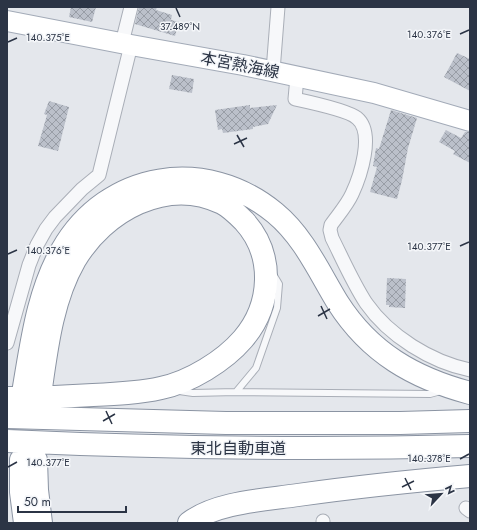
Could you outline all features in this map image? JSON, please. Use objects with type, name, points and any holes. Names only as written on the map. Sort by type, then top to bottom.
[{"type":"highway","points":[[24,391],[35,325],[42,295],[51,272],[63,249],[77,228],[94,211],[124,191],[157,180],[178,178],[196,178],[231,187],[259,202],[276,214],[301,242],[339,304],[363,336],[396,363],[417,374],[460,391]]},
{"type":"highway","points":[[190,194],[210,198],[223,204],[237,214],[250,228],[259,244],[265,260],[267,279],[265,295],[255,322],[247,335],[221,360],[185,380],[162,388],[118,394],[49,398],[24,391],[51,329],[57,303],[65,281],[75,260],[100,228],[128,208],[142,201],[158,196],[190,194]]},
{"type":"highway","name":"東北自動車道","points":[[7,417],[226,423],[400,423],[470,421]]},
{"type":"highway","name":"東北自動車道","points":[[7,441],[114,446],[230,448],[400,448],[470,446]]},
{"type":"highway","points":[[25,523],[22,492],[28,460],[37,490],[41,523]]},
{"type":"highway","points":[[190,523],[210,512],[233,505],[260,500],[342,488],[470,476]]},
{"type":"main road","name":"本宮熱海線","points":[[7,21],[297,76],[374,93],[470,121]]},
{"type":"street","points":[[7,343],[29,265],[37,245],[55,217],[82,189],[99,175],[127,44],[131,7]]},
{"type":"street","points":[[273,72],[278,7]]},
{"type":"street","points":[[297,76],[295,99],[348,114],[357,118],[364,129],[364,163],[352,195],[331,225],[330,230],[332,238],[366,303],[384,324],[414,347],[437,359],[470,370]]},
{"type":"lane","points":[[236,392],[256,368],[277,308],[279,284],[265,260]]},
{"type":"lane","points":[[162,388],[193,393],[430,394],[460,391]]},
{"type":"building","points":[[71,7],[96,7],[92,22],[69,17]]},
{"type":"building","points":[[139,7],[157,7],[156,10],[172,15],[171,20],[179,22],[175,36],[135,24]]},
{"type":"building","points":[[457,53],[470,59],[470,91],[444,77]]},
{"type":"building","points":[[172,75],[194,79],[192,93],[169,89]]},
{"type":"building","points":[[49,101],[69,107],[58,151],[38,146],[47,115],[44,114]]},
{"type":"building","points":[[250,105],[250,108],[277,105],[268,124],[253,127],[253,129],[223,133],[222,129],[218,130],[215,110]]},
{"type":"building","points":[[391,110],[417,118],[408,148],[397,199],[370,192],[377,167],[373,166],[376,148],[379,149]]},
{"type":"building","points":[[446,130],[461,138],[465,132],[470,132],[470,163],[453,154],[455,151],[439,142]]},
{"type":"building","points":[[387,278],[406,279],[405,308],[389,307],[389,305],[386,305]]}]
